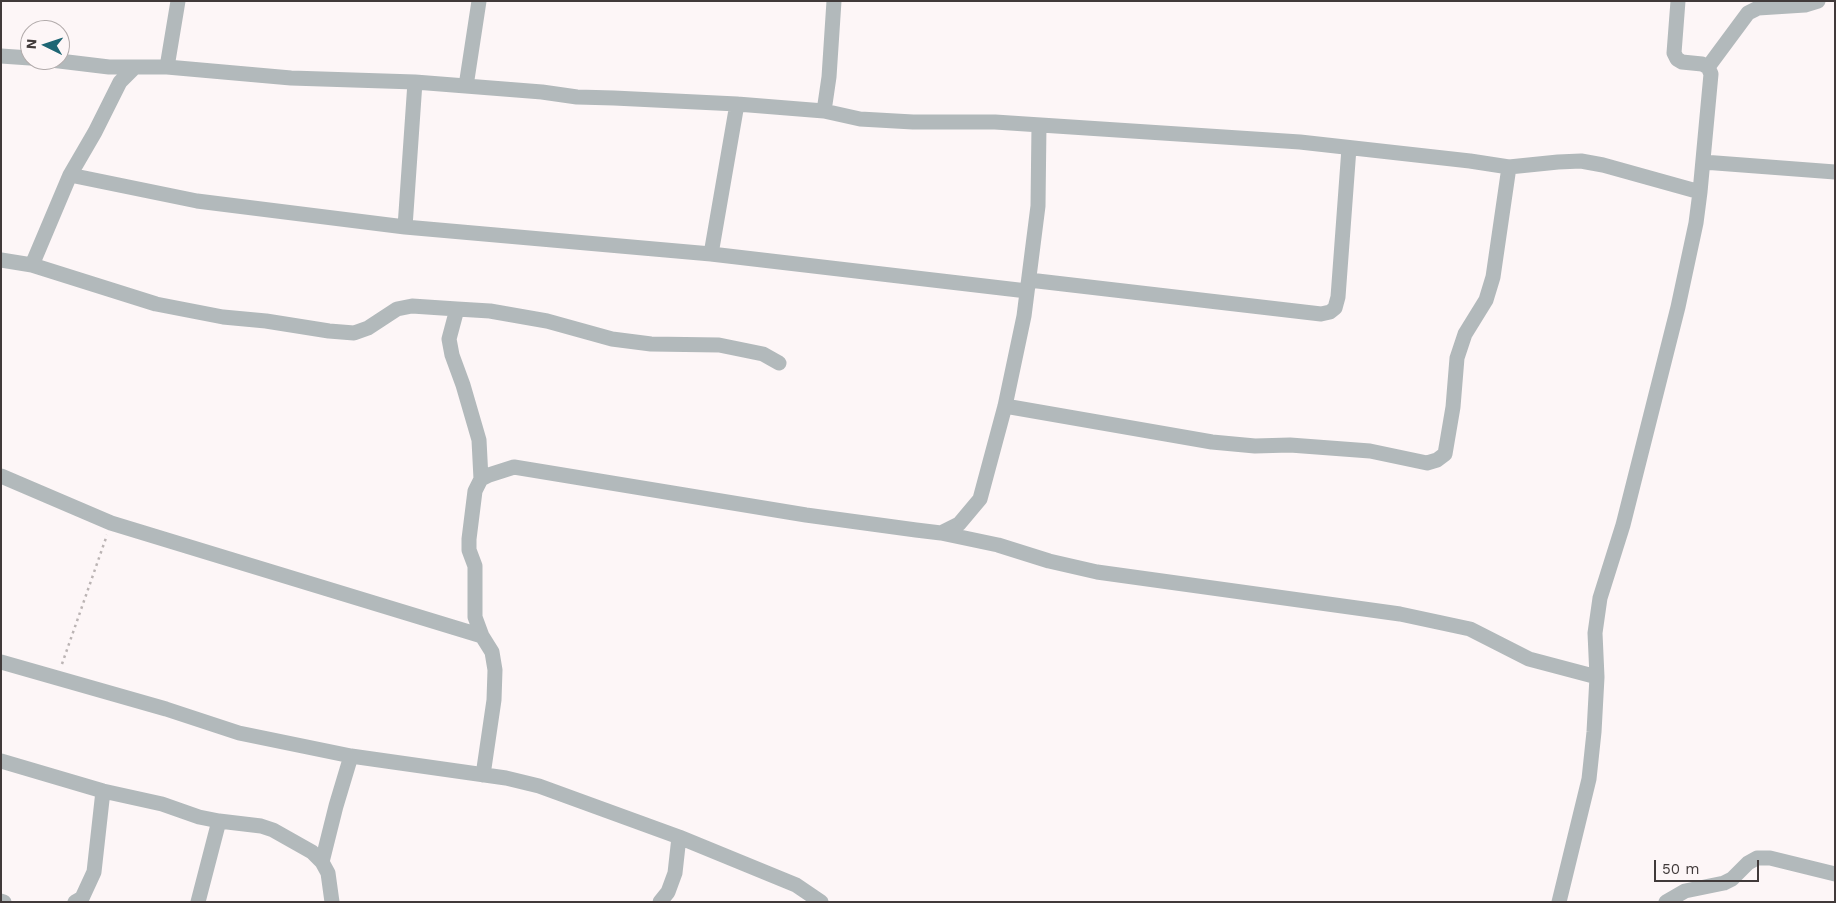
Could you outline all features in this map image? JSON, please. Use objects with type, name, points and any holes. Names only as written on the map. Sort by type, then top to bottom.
[{"type":"street","points":[[167,66],[178,1]]},
{"type":"street","points":[[466,86],[479,1]]},
{"type":"street","points":[[824,111],[829,77],[834,1]]},
{"type":"street","points":[[1559,902],[1589,780],[1597,677],[1594,633],[1600,598],[1623,525],[1678,307],[1696,223],[1711,74],[1708,67],[1702,64],[1682,62],[1677,59],[1674,53],[1678,1]]},
{"type":"street","points":[[1708,67],[1748,13],[1758,8],[1805,5],[1818,1]]},
{"type":"street","points":[[1,56],[20,57]]},
{"type":"street","points":[[70,62],[109,67],[167,66],[291,78],[415,82],[542,92],[577,98],[737,104],[824,111],[860,119],[913,122],[995,122],[1290,142],[1510,167],[1558,162],[1581,162],[1603,165],[1700,192]]},
{"type":"street","points":[[32,265],[70,175],[95,132],[120,82],[134,67]]},
{"type":"street","points":[[405,227],[415,82]]},
{"type":"street","points":[[712,254],[737,104]]},
{"type":"street","points":[[941,533],[959,524],[980,500],[1005,406],[1024,316],[1038,206],[1039,125]]},
{"type":"street","points":[[70,175],[197,202],[405,227],[712,254],[1321,314],[1330,312],[1335,308],[1338,297],[1349,148]]},
{"type":"street","points":[[1703,162],[1835,172]]},
{"type":"street","points":[[1005,406],[1212,442],[1255,446],[1290,445],[1370,451],[1427,462],[1437,460],[1445,454],[1453,407],[1457,358],[1464,334],[1486,300],[1493,277],[1510,167]]},
{"type":"street","points":[[1,260],[32,265],[156,304],[223,317],[266,321],[328,331],[354,332],[368,328],[397,309],[412,306],[490,311],[547,321],[612,339],[651,344],[719,345],[763,354],[778,363]]},
{"type":"street","points":[[457,309],[449,339],[452,355],[479,440],[481,479],[475,491],[469,539],[469,550],[475,566],[474,617],[482,636],[492,652],[495,670],[494,700],[483,775]]},
{"type":"street","points":[[481,479],[514,467],[806,515],[941,533],[998,545],[1049,561],[1097,572],[1409,616],[1470,630],[1529,659],[1597,677]]},
{"type":"street","points":[[1,476],[111,523],[482,636]]},
{"type":"street","points":[[1,662],[239,733],[351,756],[506,778],[539,786],[679,837],[796,885],[822,902]]},
{"type":"street","points":[[322,862],[351,756]]},
{"type":"street","points":[[1,761],[103,791],[162,804],[199,817],[261,826],[273,830],[312,852],[322,862],[328,873],[332,902]]},
{"type":"street","points":[[75,902],[82,898],[94,872],[103,791]]},
{"type":"street","points":[[198,902],[219,821]]},
{"type":"street","points":[[660,902],[668,892],[675,873],[679,837]]},
{"type":"street","points":[[1666,902],[1685,891],[1724,883],[1757,858],[1770,858],[1835,874]]},
{"type":"path","points":[[57,678],[111,523]]}]
